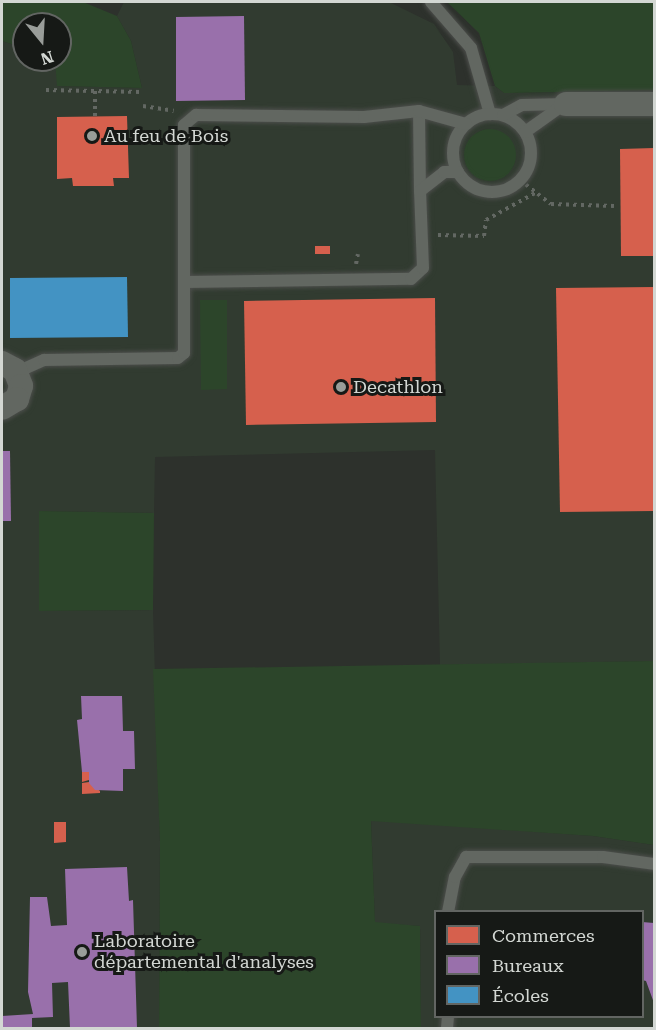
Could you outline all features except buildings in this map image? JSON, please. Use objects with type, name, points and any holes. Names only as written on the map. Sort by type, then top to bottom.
[{"type":"street","points":[[566,104],[654,104]]},
{"type":"street","points":[[2,408],[11,405],[20,393],[9,368]]},
{"type":"lane","points":[[431,2],[471,48],[490,114]]},
{"type":"lane","points":[[503,115],[525,132],[531,157],[520,180],[501,191],[490,192],[471,186],[458,172],[453,147],[466,124],[490,114],[503,115],[522,105],[566,104]]},
{"type":"lane","points":[[525,132],[566,104]]},
{"type":"lane","points":[[9,368],[44,360],[178,358],[184,353],[186,282],[184,125],[196,115],[364,117],[419,111],[466,124]]},
{"type":"lane","points":[[186,282],[411,279],[423,268],[419,111]]},
{"type":"lane","points":[[420,191],[444,172],[458,172]]},
{"type":"lane","points":[[448,910],[455,877],[466,857],[603,857],[654,864]]},
{"type":"path","points":[[46,90],[142,92]]},
{"type":"path","points":[[94,91],[95,117]]},
{"type":"path","points":[[143,106],[172,110],[189,121]]},
{"type":"path","points":[[520,180],[535,193],[557,206],[614,206]]},
{"type":"path","points":[[422,235],[484,236],[486,220],[535,193]]},
{"type":"shaded area","points":[[124,2],[389,2],[434,24],[453,52],[457,85],[495,86],[504,93],[654,90],[654,661],[440,665],[435,450],[155,457],[154,513],[39,511],[39,611],[153,610],[160,842],[159,1028],[2,1028],[2,41],[12,44],[12,72],[58,72],[58,86],[142,88],[131,41],[117,16]]},
{"type":"shaded area","points":[[371,820],[593,836],[654,845],[654,1028],[421,1028],[420,926],[375,923]]},
{"type":"green space","points":[[2,2],[83,2],[117,16],[131,41],[142,88],[57,86],[56,72],[72,72],[72,12],[12,12],[12,44],[2,41]]},
{"type":"green space","points":[[447,2],[654,2],[654,90],[504,93],[495,86],[479,33]]},
{"type":"green space","points":[[485,129],[495,129],[509,136],[516,155],[509,174],[495,181],[485,181],[475,177],[468,170],[464,160],[464,150],[468,140],[475,133]]},
{"type":"green space","points":[[200,300],[227,300],[227,389],[201,390]]},
{"type":"green space","points":[[39,511],[154,513],[153,610],[39,611]]},
{"type":"green space","points":[[654,661],[654,845],[593,836],[371,821],[375,922],[420,926],[421,1028],[159,1028],[160,842],[153,669]]},
{"type":"place","name":"Au feu de Bois","points":[[92,136]]},
{"type":"place","name":"Decathlon","points":[[341,387]]},
{"type":"place","name":"Laboratoire départemental d'analyses","points":[[82,952]]}]
